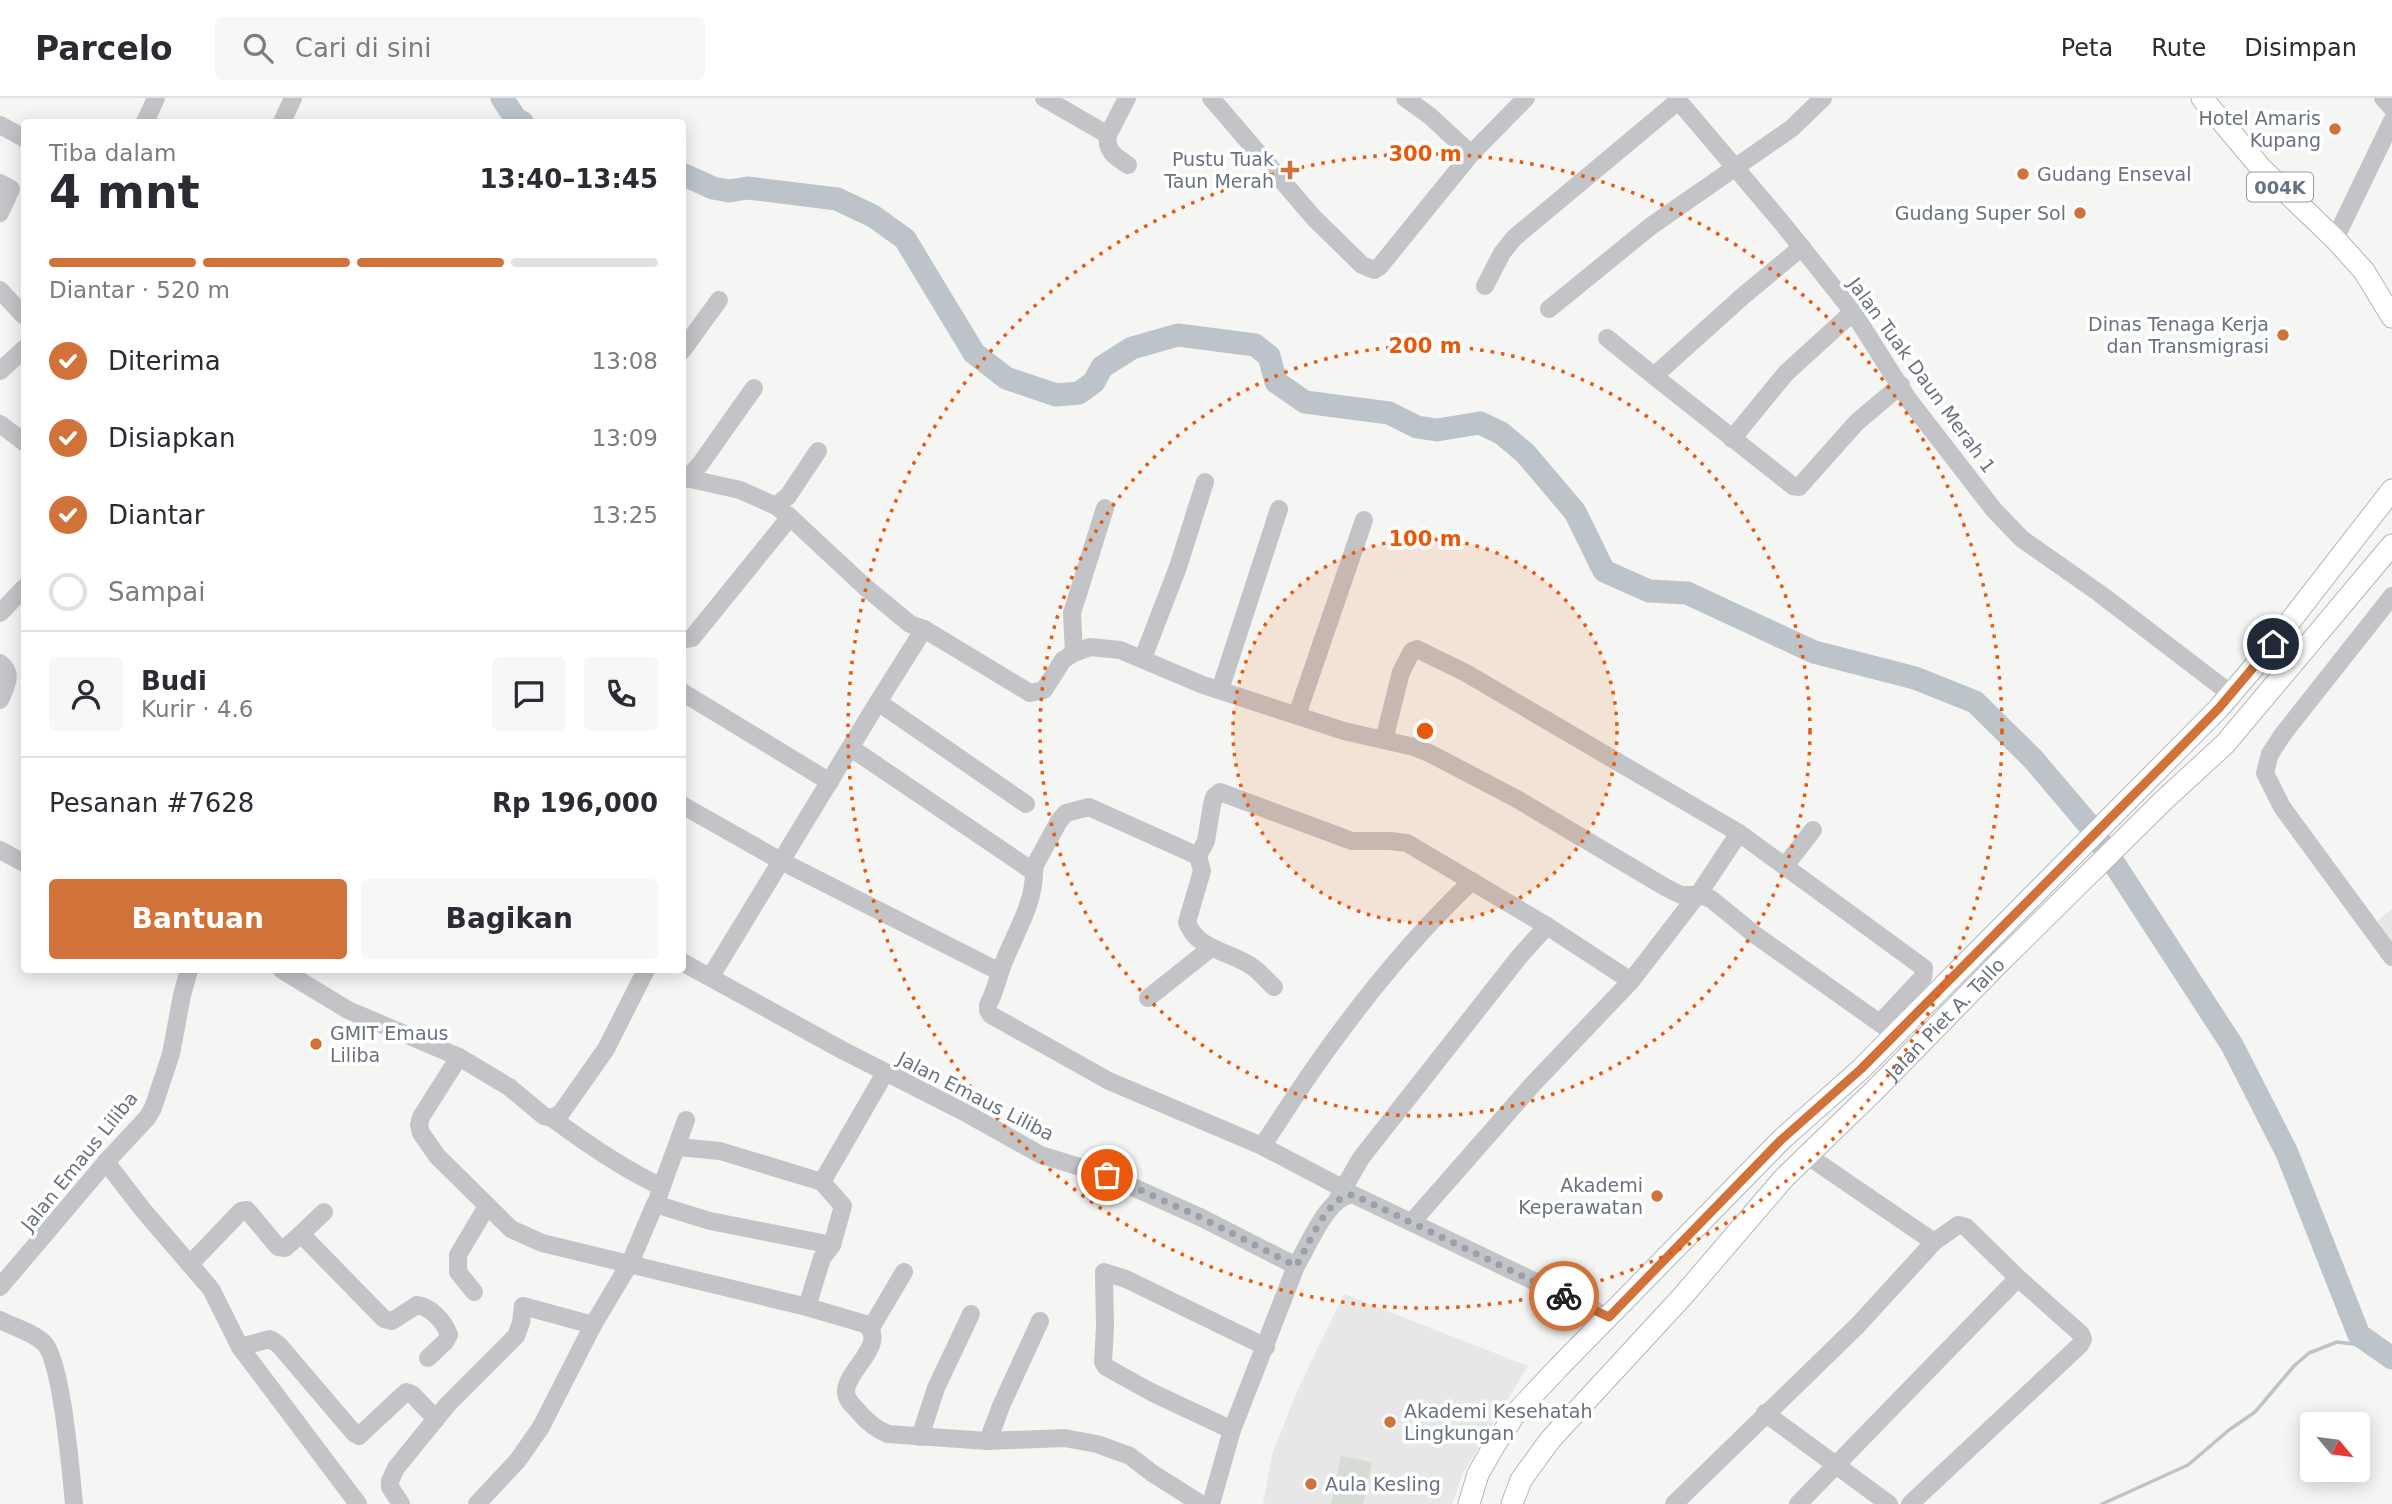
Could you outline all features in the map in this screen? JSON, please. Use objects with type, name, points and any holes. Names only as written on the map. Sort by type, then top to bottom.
[{"type":"main road","name":"004K","points":[[2202,98],[2261,168],[2335,239],[2364,271],[2392,317]]},
{"type":"main road","name":"004K","points":[[2364,271],[2392,291]]},
{"type":"main road","name":"Jalan Piet A. Tallo","points":[[1469,1504],[1478,1474],[1515,1414],[1781,1140],[1861,1069],[1888,1029],[1981,950],[2231,694],[2392,490]]},
{"type":"main road","name":"Jalan Piet A. Tallo","points":[[1512,1504],[1521,1480],[1550,1440],[1682,1297],[1784,1178],[1875,1090],[1999,963],[2225,744],[2392,545]]},
{"type":"street","points":[[146,119],[156,98]]},
{"type":"street","points":[[283,119],[293,98]]},
{"type":"street","points":[[1044,98],[1108,135]]},
{"type":"street","points":[[1127,98],[1106,144],[1109,150],[1128,165]]},
{"type":"street","points":[[1211,98],[1314,218],[1362,265],[1374,270],[1471,154],[1525,98]]},
{"type":"street","points":[[1405,98],[1430,116],[1471,154]]},
{"type":"street","points":[[1549,309],[1651,226],[1791,128],[1823,98]]},
{"type":"street","points":[[2383,98],[2392,108]]},
{"type":"street","points":[[1485,286],[1502,253],[1514,238],[1677,99]]},
{"type":"street","name":"Jalan Tuak Daun Merah 1","points":[[1677,99],[1853,312],[1908,399],[1986,500],[2022,539],[2099,593],[2231,694]]},
{"type":"street","points":[[2335,239],[2392,121]]},
{"type":"street","points":[[0,125],[21,136]]},
{"type":"street","points":[[0,183],[11,189],[0,213]]},
{"type":"street","points":[[1654,376],[1802,247]]},
{"type":"street","points":[[0,290],[21,313]]},
{"type":"street","points":[[686,345],[719,300]]},
{"type":"street","points":[[1732,439],[1786,373],[1853,312]]},
{"type":"street","points":[[1607,338],[1732,439],[1793,486],[1799,487],[1857,422],[1901,385]]},
{"type":"street","points":[[0,371],[21,352]]},
{"type":"street","points":[[686,477],[701,463],[754,388]]},
{"type":"street","points":[[0,424],[21,440]]},
{"type":"street","points":[[686,639],[692,638],[783,512],[788,496],[818,451]]},
{"type":"street","points":[[686,478],[740,490],[783,512],[910,624],[924,629],[1020,689],[1030,693],[1044,690],[1063,660],[1090,647],[1104,646],[1143,658],[1220,690],[1344,731],[1414,747],[1456,766],[1590,841],[1665,887],[1681,895],[1696,894],[1711,899],[1754,934],[1888,1029],[1923,977],[1924,968],[1739,833],[1466,673],[1418,649],[1412,651],[1401,672],[1384,740]]},
{"type":"street","points":[[1143,658],[1178,567],[1205,482]]},
{"type":"street","points":[[1073,653],[1072,613],[1105,508]]},
{"type":"street","points":[[1220,690],[1279,509]]},
{"type":"street","points":[[1297,715],[1364,520]]},
{"type":"street","points":[[0,612],[21,591]]},
{"type":"street","points":[[2390,605],[2283,734],[2270,754],[2265,773],[2282,807],[2392,957]]},
{"type":"street","points":[[711,976],[924,629]]},
{"type":"street","points":[[0,663],[6,667],[8,677],[0,700]]},
{"type":"street","points":[[686,694],[830,782]]},
{"type":"street","points":[[878,702],[1026,804]]},
{"type":"street","points":[[851,748],[1034,872]]},
{"type":"street","points":[[1274,987],[1254,968],[1211,948],[1192,933],[1187,922],[1202,871],[1198,856],[1206,841],[1214,797],[1220,792],[1352,841],[1407,843],[1547,926],[1631,981]]},
{"type":"street","points":[[686,807],[781,862],[1000,972]]},
{"type":"street","points":[[1198,856],[1089,807],[1066,813],[1034,865],[1034,890],[1030,904],[988,1005],[991,1015],[1110,1081],[1262,1146],[1339,1195],[1354,1195],[1609,1317]]},
{"type":"street","points":[[1785,866],[1813,830]]},
{"type":"street","points":[[1412,1222],[1533,1084],[1631,981],[1739,833]]},
{"type":"street","points":[[0,850],[21,861]]},
{"type":"street","points":[[1262,1146],[1321,1058],[1358,1009],[1444,908],[1472,881]]},
{"type":"street","points":[[1211,1504],[1233,1430],[1296,1266],[1327,1212],[1361,1158],[1519,957],[1547,926]]},
{"type":"street","points":[[1148,998],[1211,948]]},
{"type":"street","name":"Jalan Emaus Liliba","points":[[686,964],[1041,1155],[1107,1175],[1296,1266]]},
{"type":"street","name":"Jalan Emaus Liliba","points":[[0,1287],[153,1108],[171,1054],[189,973]]},
{"type":"street","points":[[287,973],[348,1010],[459,1058],[509,1087],[544,1116],[552,1118],[638,1176],[659,1196],[710,1221],[832,1245]]},
{"type":"street","points":[[552,1118],[561,1113],[606,1049],[644,973]]},
{"type":"street","points":[[459,1058],[421,1116],[421,1133],[437,1156],[512,1230],[529,1239],[807,1307],[865,1324],[871,1328],[872,1343],[846,1387],[846,1395],[874,1427],[888,1433],[988,1441],[1064,1438],[1097,1444],[1130,1456],[1201,1504]]},
{"type":"street","points":[[822,1182],[885,1073]]},
{"type":"street","points":[[477,1504],[533,1440],[593,1325],[630,1263],[659,1196],[686,1120]]},
{"type":"street","points":[[678,1147],[720,1152],[822,1182],[843,1206],[832,1245],[822,1258],[807,1307]]},
{"type":"street","points":[[1808,1156],[1934,1242]]},
{"type":"street","points":[[106,1162],[211,1289],[240,1347],[358,1504]]},
{"type":"street","points":[[474,1292],[458,1272],[458,1255],[487,1206]]},
{"type":"street","points":[[190,1264],[244,1210],[247,1210],[278,1247],[285,1248],[324,1212]]},
{"type":"street","points":[[1674,1504],[1858,1325],[1934,1242],[1958,1225],[1966,1227],[2081,1334],[2083,1339],[2080,1345],[1910,1504]]},
{"type":"street","points":[[302,1234],[384,1319],[398,1319],[417,1305],[427,1307],[441,1321],[449,1335],[428,1358]]},
{"type":"street","points":[[871,1328],[904,1272]]},
{"type":"street","points":[[1233,1430],[1151,1392],[1106,1367],[1103,1362],[1104,1272],[1126,1279],[1266,1346]]},
{"type":"street","points":[[1798,1504],[2018,1278]]},
{"type":"street","points":[[401,1504],[391,1491],[391,1477],[396,1468],[480,1370],[516,1336],[521,1323],[515,1303],[593,1325]]},
{"type":"street","points":[[920,1437],[936,1388],[971,1314]]},
{"type":"street","points":[[0,1320],[35,1336],[44,1342],[50,1352],[64,1412],[74,1504]]},
{"type":"street","points":[[988,1441],[1040,1321]]},
{"type":"street","points":[[240,1347],[270,1339],[279,1345],[359,1436],[406,1392],[412,1394],[436,1419]]},
{"type":"street","points":[[1765,1413],[1889,1504]]},
{"type":"shaded area","points":[[2392,909],[2392,948],[2373,925]]},
{"type":"shaded area","name":"Akademi Kesehatah Lingkungan","points":[[1344,1294],[1528,1366],[1462,1475],[1452,1504],[1263,1504],[1272,1455],[1298,1389]]},
{"type":"shaded area","points":[[1341,1456],[1372,1462],[1363,1504],[1331,1504]]},
{"type":"waterway","points":[[502,98],[516,119]]},
{"type":"waterway","points":[[686,176],[713,188],[729,191],[748,188],[837,199],[873,216],[905,239],[974,353],[1006,378],[1056,395],[1079,393],[1094,382],[1102,367],[1132,348],[1178,335],[1255,345],[1269,356],[1276,382],[1305,402],[1389,413],[1417,427],[1437,430],[1480,423],[1501,433],[1525,453],[1575,512],[1604,571],[1649,591],[1687,593],[1814,652],[1915,678],[1975,702],[2033,759],[2089,825],[2232,1045],[2287,1153],[2359,1335],[2392,1358]]},
{"type":"waterway","points":[[2102,1504],[2188,1465],[2255,1412],[2294,1366],[2309,1353],[2337,1342],[2361,1345],[2392,1359]]},
{"type":"way so far","points":[[1107,1175],[1202,1218],[1296,1266],[1327,1212],[1337,1201],[1349,1194],[1354,1195],[1564,1296]]},
{"type":"place","name":"Hotel Amaris Kupang","points":[[2335,129]]},
{"type":"place","name":"Pustu Tuak Taun Merah","points":[[1290,170]]},
{"type":"place","name":"Gudang Enseval","points":[[2023,174]]},
{"type":"place","name":"Gudang Super Sol","points":[[2080,213]]},
{"type":"place","name":"Dinas Tenaga Kerja dan Transmigrasi","points":[[2283,335]]},
{"type":"place","name":"GMIT Emaus Liliba","points":[[316,1044]]},
{"type":"place","name":"Akademi Keperawatan","points":[[1657,1196]]},
{"type":"place","name":"Akademi Kesehatah Lingkungan","points":[[1390,1422]]},
{"type":"place","name":"Aula Kesling","points":[[1311,1484]]},
{"type":"route","points":[[1564,1296],[1609,1317],[1781,1140],[1861,1069],[1981,950],[2219,708],[2273,644]]}]
